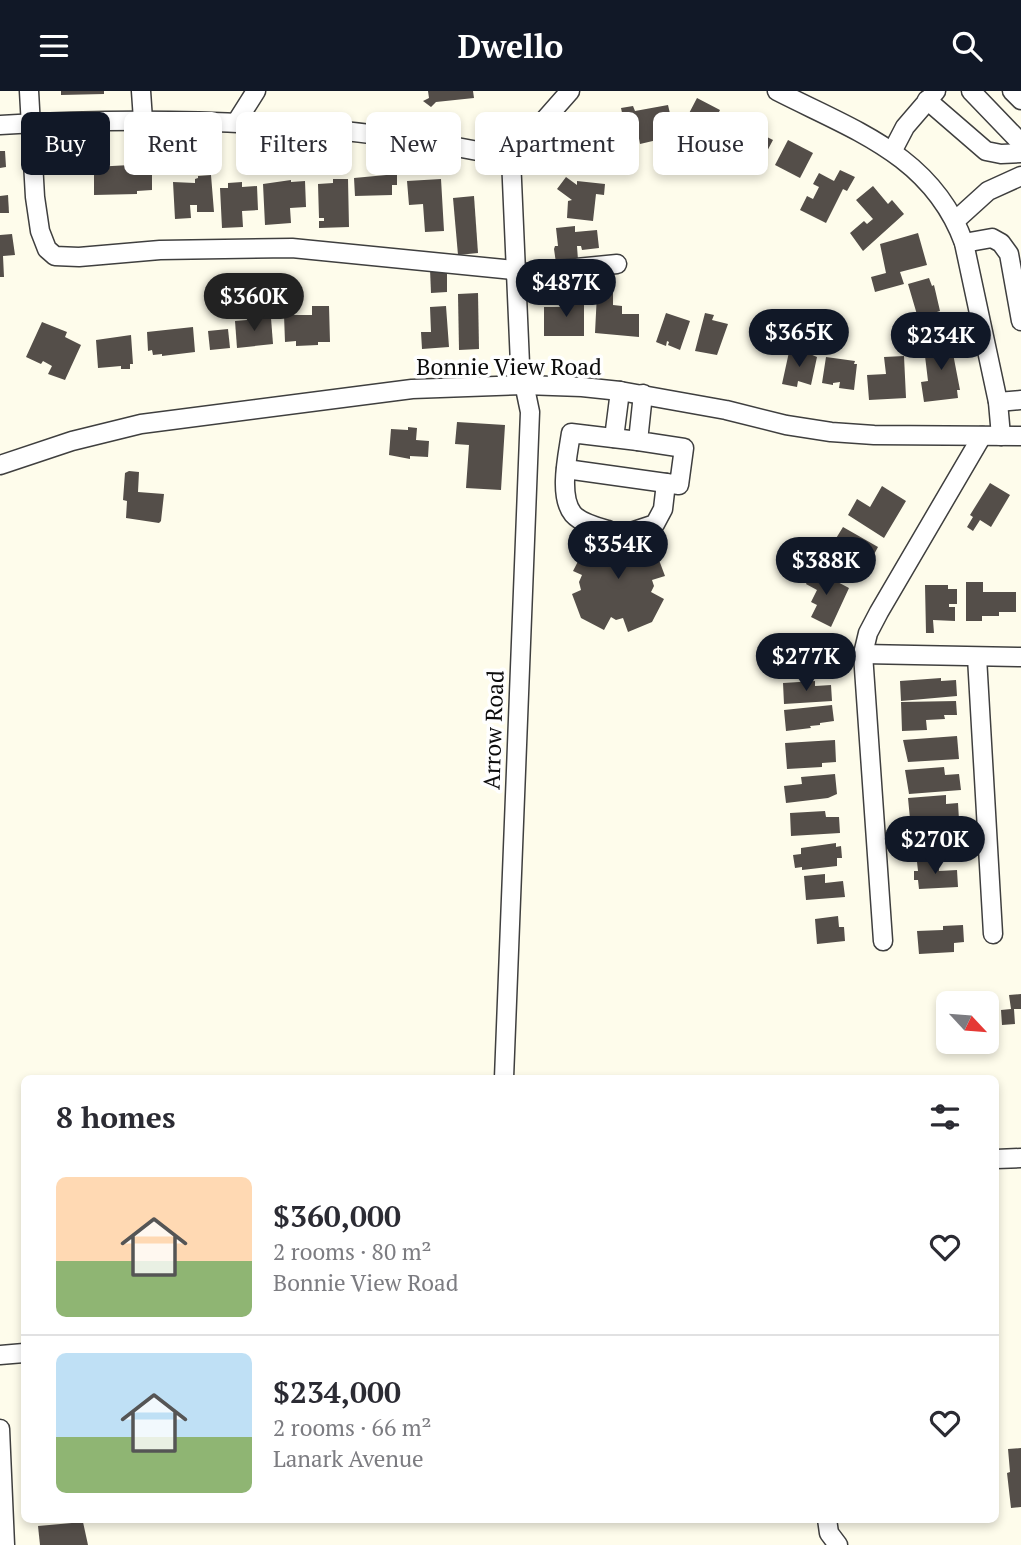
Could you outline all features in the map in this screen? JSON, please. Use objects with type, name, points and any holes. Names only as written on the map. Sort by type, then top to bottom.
[{"type":"street","points":[[29,91],[30,112]]},
{"type":"street","points":[[141,91],[142,112]]},
{"type":"street","points":[[243,112],[256,91]]},
{"type":"street","points":[[552,112],[570,91]]},
{"type":"street","points":[[777,91],[892,150],[925,179],[956,221],[964,243],[998,403],[1001,436]]},
{"type":"street","points":[[971,91],[1021,143]]},
{"type":"street","points":[[1012,91],[1021,100]]},
{"type":"street","points":[[892,150],[905,127],[932,96],[986,151],[1001,154],[1021,153]]},
{"type":"street","points":[[0,125],[21,124]]},
{"type":"street","points":[[352,133],[475,150]]},
{"type":"street","points":[[34,175],[40,231],[47,249],[55,256],[79,257],[160,250],[292,248],[515,272],[617,264]]},
{"type":"street","name":"Arrow Road","points":[[504,1075],[530,412],[520,364],[512,175]]},
{"type":"street","points":[[956,221],[988,191],[1021,176]]},
{"type":"street","points":[[964,243],[992,238],[1002,243],[1009,254],[1021,321]]},
{"type":"street","name":"Bonnie View Road","points":[[0,465],[72,441],[141,424],[412,389],[524,385],[582,387],[643,394],[831,432],[1021,436]]},
{"type":"street","points":[[614,438],[620,391]]},
{"type":"street","points":[[638,441],[643,394]]},
{"type":"street","points":[[998,403],[1021,400]]},
{"type":"street","points":[[566,470],[679,485],[684,447],[571,433],[566,470],[566,503],[574,516],[608,530]]},
{"type":"street","points":[[883,941],[863,654],[868,633],[878,612],[982,436]]},
{"type":"street","points":[[635,531],[655,524],[663,509],[666,483]]},
{"type":"street","points":[[863,654],[1021,657]]},
{"type":"street","points":[[977,657],[993,934]]},
{"type":"street","points":[[999,1159],[1021,1158]]},
{"type":"street","points":[[0,1355],[21,1353]]},
{"type":"street","points":[[0,1429],[5,1545]]},
{"type":"street","points":[[828,1523],[830,1533],[838,1545]]},
{"type":"building","points":[[61,91],[104,91],[104,94],[61,95]]},
{"type":"building","points":[[428,91],[473,91],[474,98],[436,102],[431,107],[423,101],[429,98]]},
{"type":"building","points":[[697,98],[720,110],[719,112],[690,112]]},
{"type":"building","points":[[668,105],[670,112],[653,112],[653,141],[640,144],[639,112],[622,112],[621,108],[633,106],[635,111]]},
{"type":"building","points":[[788,140],[813,153],[800,178],[775,165]]},
{"type":"building","points":[[0,151],[5,151],[6,167],[0,168]]},
{"type":"building","points":[[124,165],[124,175],[152,175],[152,190],[137,191],[137,194],[94,195],[94,175],[110,175],[110,166]]},
{"type":"building","points":[[840,170],[855,177],[847,191],[843,189],[826,223],[800,210],[807,196],[813,199],[819,187],[813,184],[819,173],[834,181]]},
{"type":"building","points":[[211,175],[214,212],[197,212],[197,205],[190,205],[191,218],[175,219],[173,182],[195,183],[198,176]]},
{"type":"building","points":[[397,175],[397,185],[392,185],[392,195],[355,196],[354,178]]},
{"type":"building","points":[[566,177],[577,185],[577,181],[605,184],[604,195],[596,194],[593,221],[567,218],[568,201],[572,200],[557,189]]},
{"type":"building","points":[[333,179],[348,179],[349,227],[319,228],[319,221],[324,221],[324,218],[319,218],[318,184],[333,183]]},
{"type":"building","points":[[441,179],[444,231],[425,232],[423,204],[409,205],[407,181]]},
{"type":"building","points":[[305,181],[306,207],[290,208],[291,223],[265,225],[263,184]]},
{"type":"building","points":[[242,182],[242,187],[257,186],[258,210],[242,211],[243,227],[222,228],[220,188],[228,188],[228,183]]},
{"type":"building","points":[[873,186],[888,204],[892,200],[904,214],[863,251],[850,233],[864,221],[867,224],[873,219],[856,200]]},
{"type":"building","points":[[8,195],[9,213],[0,213],[0,196]]},
{"type":"building","points":[[474,196],[478,253],[458,255],[453,198]]},
{"type":"building","points":[[575,226],[575,232],[597,230],[599,248],[582,250],[581,246],[577,246],[578,260],[556,263],[556,228]]},
{"type":"building","points":[[918,233],[927,265],[900,272],[904,284],[875,292],[871,277],[886,273],[880,244]]},
{"type":"building","points":[[12,234],[15,255],[3,256],[4,277],[0,277],[0,235]]},
{"type":"building","points":[[430,269],[447,269],[447,292],[431,293]]},
{"type":"building","points":[[929,278],[932,286],[934,285],[940,311],[918,318],[908,284]]},
{"type":"building","points":[[478,293],[479,349],[459,350],[458,294]]},
{"type":"building","points":[[572,293],[584,293],[584,336],[544,336],[544,307],[572,307]]},
{"type":"building","points":[[597,293],[613,293],[613,305],[622,306],[622,314],[639,314],[639,337],[595,333]]},
{"type":"building","points":[[312,306],[329,306],[330,342],[296,346],[296,341],[285,342],[284,315],[312,315]]},
{"type":"building","points":[[446,306],[449,347],[422,349],[421,332],[431,332],[430,307]]},
{"type":"building","points":[[666,313],[690,321],[680,350],[668,345],[667,341],[666,346],[656,342]]},
{"type":"building","points":[[705,313],[714,315],[712,320],[728,324],[717,355],[695,351]]},
{"type":"building","points":[[271,318],[273,344],[237,348],[235,321]]},
{"type":"building","points":[[42,322],[67,332],[65,337],[81,345],[65,380],[48,374],[52,366],[26,357]]},
{"type":"building","points":[[193,327],[195,352],[162,356],[153,355],[152,350],[148,351],[147,332]]},
{"type":"building","points":[[228,329],[230,348],[210,350],[208,331]]},
{"type":"building","points":[[131,335],[133,364],[130,364],[130,369],[121,369],[121,366],[98,368],[96,340]]},
{"type":"building","points":[[950,338],[960,390],[957,390],[958,398],[924,402],[921,382],[928,381],[925,356],[930,355],[928,341]]},
{"type":"building","points":[[789,352],[817,357],[811,385],[798,381],[797,387],[782,384]]},
{"type":"building","points":[[904,356],[906,398],[869,400],[867,375],[886,374],[884,357]]},
{"type":"building","points":[[826,357],[855,361],[854,364],[857,364],[854,390],[839,388],[840,382],[833,385],[822,383]]},
{"type":"building","points":[[457,422],[505,425],[501,490],[466,488],[469,445],[455,444]]},
{"type":"building","points":[[408,427],[417,428],[416,440],[429,441],[428,457],[410,456],[410,459],[389,455],[391,429],[408,430]]},
{"type":"building","points":[[139,472],[138,492],[164,494],[159,523],[126,518],[127,501],[123,500],[125,473]]},
{"type":"building","points":[[990,483],[1010,495],[991,527],[980,520],[973,531],[967,527],[973,517],[970,515]]},
{"type":"building","points":[[882,486],[906,501],[884,538],[848,515],[857,499],[870,507]]},
{"type":"building","points":[[609,523],[635,524],[634,541],[656,552],[665,576],[652,580],[654,586],[651,592],[664,599],[652,622],[628,632],[623,618],[616,620],[611,617],[604,630],[581,618],[572,594],[581,590],[579,582],[582,575],[573,571],[585,548],[607,540]]},
{"type":"building","points":[[843,527],[878,547],[860,580],[842,569],[853,551],[835,540]]},
{"type":"building","points":[[813,569],[849,588],[831,627],[811,617],[817,605],[811,602],[817,590],[806,584]]},
{"type":"building","points":[[966,582],[983,582],[983,592],[1016,592],[1016,612],[999,612],[999,616],[982,616],[982,621],[966,621]]},
{"type":"building","points":[[925,585],[948,585],[948,589],[957,589],[957,604],[949,604],[949,607],[955,607],[955,621],[933,620],[934,633],[926,633]]},
{"type":"building","points":[[827,641],[829,662],[814,663],[814,667],[790,669],[789,644]]},
{"type":"building","points":[[941,678],[941,681],[956,680],[957,696],[901,701],[900,681]]},
{"type":"building","points":[[815,681],[815,686],[831,685],[832,701],[784,704],[783,683]]},
{"type":"building","points":[[956,701],[957,715],[926,720],[927,730],[902,731],[901,702]]},
{"type":"building","points":[[832,705],[834,721],[810,726],[811,728],[786,731],[784,710]]},
{"type":"building","points":[[957,736],[959,759],[908,762],[903,740]]},
{"type":"building","points":[[835,740],[836,762],[822,763],[822,767],[787,769],[785,743]]},
{"type":"building","points":[[944,767],[945,775],[959,774],[961,790],[909,794],[905,770]]},
{"type":"building","points":[[835,774],[837,794],[828,798],[786,803],[784,786],[802,784],[801,777]]},
{"type":"building","points":[[946,795],[946,804],[958,803],[959,820],[914,825],[913,819],[910,819],[908,798]]},
{"type":"building","points":[[825,811],[826,817],[839,817],[840,833],[791,836],[790,813]]},
{"type":"building","points":[[953,827],[955,843],[936,846],[937,854],[917,856],[914,832]]},
{"type":"building","points":[[836,843],[836,847],[841,846],[842,858],[837,858],[837,866],[802,870],[802,867],[795,868],[793,855],[801,854],[801,848]]},
{"type":"building","points":[[939,861],[939,871],[957,870],[958,887],[919,889],[918,880],[914,880],[914,871],[918,871],[917,862]]},
{"type":"building","points":[[825,874],[825,883],[843,881],[845,897],[806,900],[804,876]]},
{"type":"building","points":[[838,916],[839,927],[844,927],[845,941],[817,944],[815,919]]},
{"type":"building","points":[[963,925],[964,942],[954,943],[954,952],[919,954],[917,931],[943,930],[943,926]]},
{"type":"building","points":[[1021,994],[1021,1009],[1014,1009],[1015,1024],[1002,1025],[1001,1010],[1011,1009],[1009,995]]},
{"type":"building","points":[[1021,1448],[1021,1507],[1011,1508],[1007,1473],[1010,1472],[1008,1449]]},
{"type":"building","points":[[83,1523],[88,1545],[40,1545],[38,1526]]},
{"type":"tunnel","points":[[608,530],[634,531]]}]
